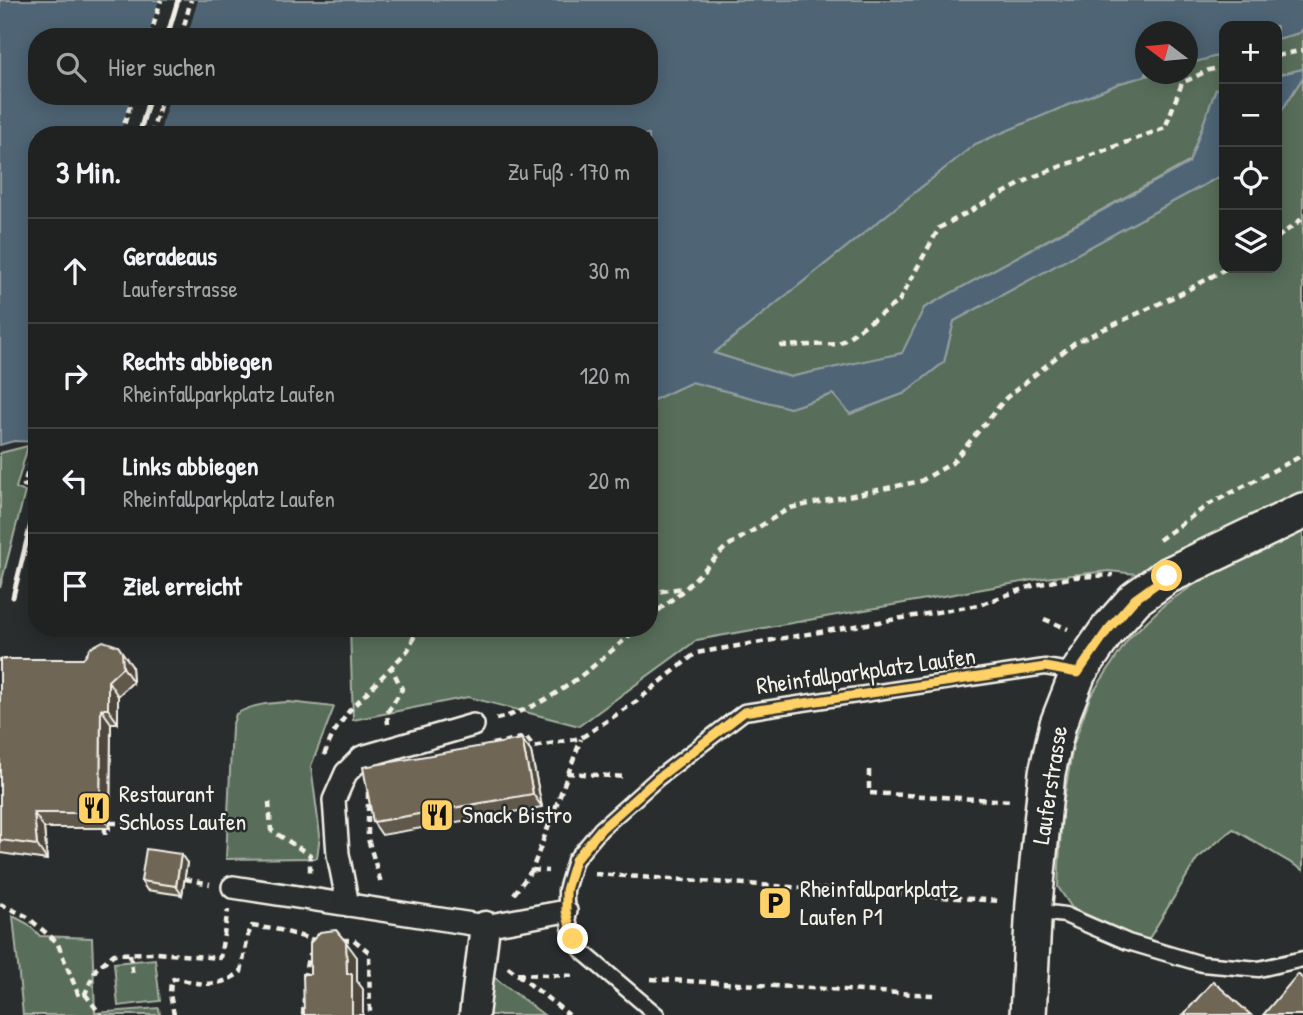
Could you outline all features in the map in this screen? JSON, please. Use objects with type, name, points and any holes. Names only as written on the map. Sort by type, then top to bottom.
[{"type":"street","name":"Lauferstrasse","points":[[1028,1015],[1034,907],[1047,773],[1058,724],[1078,673],[1107,631],[1135,599],[1167,576],[1303,511]]},
{"type":"street","points":[[348,905],[338,854],[334,800],[346,774],[362,757],[473,725]]},
{"type":"street","points":[[227,891],[390,912],[484,936],[566,911]]},
{"type":"street","points":[[474,1015],[484,936]]},
{"type":"lane","name":"Rheinfallparkplatz Laufen","points":[[657,1015],[583,953],[573,939],[566,911],[566,890],[575,860],[601,829],[658,778],[744,712],[1045,667],[1078,673]]},
{"type":"lane","points":[[1034,907],[1065,915],[1128,942],[1202,964],[1259,969],[1303,960]]},
{"type":"path","points":[[153,28],[161,0]]},
{"type":"path","points":[[183,28],[191,0]]},
{"type":"path","points":[[1282,55],[1303,51]]},
{"type":"path","points":[[780,346],[839,344],[900,301],[939,228],[1035,176],[1165,128],[1182,83],[1219,68]]},
{"type":"path","points":[[124,126],[130,105]]},
{"type":"path","points":[[155,126],[160,105]]},
{"type":"path","points":[[1282,234],[1303,218]]},
{"type":"path","points":[[658,610],[726,547],[790,508],[921,481],[952,463],[1006,398],[1073,343],[1182,293],[1219,272]]},
{"type":"path","points":[[1157,542],[1208,505],[1303,455]]},
{"type":"path","points":[[28,471],[24,485],[28,486]]},
{"type":"path","points":[[520,749],[581,738],[637,701],[696,653],[979,605],[1035,585],[1074,577],[1114,575],[1120,569]]},
{"type":"path","points":[[658,592],[686,587]]},
{"type":"path","points":[[1044,619],[1068,629]]},
{"type":"path","points":[[334,800],[322,773],[323,756],[349,711],[408,650],[414,637]]},
{"type":"path","points":[[508,716],[531,708],[577,680],[627,637]]},
{"type":"path","points":[[389,749],[387,713],[402,689],[392,668]]},
{"type":"path","points":[[484,746],[526,737],[534,747]]},
{"type":"path","points":[[569,1015],[517,974],[484,936],[532,870],[581,738]]},
{"type":"path","points":[[869,770],[869,793],[1018,801]]},
{"type":"path","points":[[567,773],[658,778]]},
{"type":"path","points":[[369,779],[368,839],[390,912]]},
{"type":"path","points":[[269,802],[271,830],[310,855]]},
{"type":"path","points":[[110,823],[126,823]]},
{"type":"path","points":[[105,828],[105,838]]},
{"type":"path","points":[[532,870],[1034,907]]},
{"type":"path","points":[[0,904],[26,916],[57,942],[79,996],[85,994],[96,969],[114,954],[156,953],[220,958],[227,891],[185,879]]},
{"type":"path","points":[[174,1015],[170,981],[177,978],[213,985],[229,981],[241,972],[250,927],[257,926],[300,934],[320,943],[308,957],[303,1015]]},
{"type":"path","points":[[338,940],[354,940],[369,952],[370,1015]]},
{"type":"path","points":[[130,954],[133,977]]},
{"type":"path","points":[[517,974],[933,996]]},
{"type":"path","points":[[85,994],[101,1015]]},
{"type":"green space","points":[[1303,29],[1303,69],[1282,74],[1282,38],[1299,33]]},
{"type":"green space","points":[[1219,55],[1219,88],[1216,89],[1189,162],[924,308],[903,353],[790,377],[714,353],[975,144],[1135,79],[1135,84],[1198,84],[1198,61]]},
{"type":"green space","points":[[1303,77],[1303,870],[1233,829],[1197,859],[1147,942],[1072,908],[1058,887],[1062,810],[1073,746],[1090,697],[1129,638],[1165,604],[1200,581],[1109,571],[1044,578],[697,640],[579,726],[468,697],[353,720],[350,637],[658,637],[658,398],[692,382],[790,408],[833,394],[850,414],[905,393],[944,362],[954,321],[1219,177],[1219,273],[1282,273],[1282,110]]},
{"type":"green space","points":[[28,446],[16,488],[25,492],[0,588],[0,453]]},
{"type":"green space","points":[[289,702],[334,707],[311,766],[320,835],[317,858],[226,859],[232,727],[236,714],[255,706]]},
{"type":"green space","points":[[13,916],[28,924],[40,936],[92,938],[95,1013],[159,1008],[160,1015],[23,1015]]},
{"type":"green space","points":[[155,959],[160,1001],[118,1006],[114,963]]},
{"type":"green space","points":[[491,975],[544,1015],[486,1015]]},
{"type":"water","points":[[0,0],[1303,0],[1303,29],[1299,33],[1282,38],[1282,21],[1219,21],[1219,55],[1198,61],[1198,21],[1135,21],[1135,79],[975,144],[714,353],[790,377],[902,353],[924,308],[1189,163],[1216,89],[1219,88],[1219,177],[954,321],[944,362],[905,393],[850,414],[833,394],[790,408],[692,382],[658,398],[658,126],[28,126],[28,442],[14,441],[0,445]]},
{"type":"water","points":[[1303,69],[1303,77],[1282,110],[1282,84],[1282,74]]},
{"type":"pier","points":[[159,0],[198,0],[190,28],[151,28]]},
{"type":"pier","points":[[128,105],[167,105],[162,126],[123,126]]},
{"type":"building","points":[[103,641],[118,646],[122,652],[123,667],[108,681],[108,709],[101,709],[100,813],[34,813],[37,845],[0,840],[0,659],[83,659],[90,648]]},
{"type":"building","points":[[522,739],[533,794],[373,822],[363,767]]},
{"type":"building","points":[[146,849],[181,854],[176,886],[141,881]]},
{"type":"building","points":[[336,930],[346,942],[347,974],[352,974],[352,1015],[304,1015],[303,974],[310,974],[310,943],[320,932]]},
{"type":"building","points":[[1298,974],[1303,979],[1303,1015],[1263,1015]]},
{"type":"building","points":[[1213,981],[1251,1015],[1183,1015]]},
{"type":"railway","points":[[170,28],[178,0]]},
{"type":"railway","points":[[142,126],[147,105]]},
{"type":"railway","points":[[13,597],[28,536]]},
{"type":"place","name":"Restaurant Schloss Laufen","points":[[94,808]]},
{"type":"place","name":"Snack Bistro","points":[[437,815]]},
{"type":"place","name":"Rheinfallparkplatz Laufen P1","points":[[775,903]]},
{"type":"route","points":[[573,939],[566,911],[566,890],[575,860],[601,829],[664,772],[744,712],[1045,667],[1078,673],[1107,631],[1135,599],[1167,576]]}]
